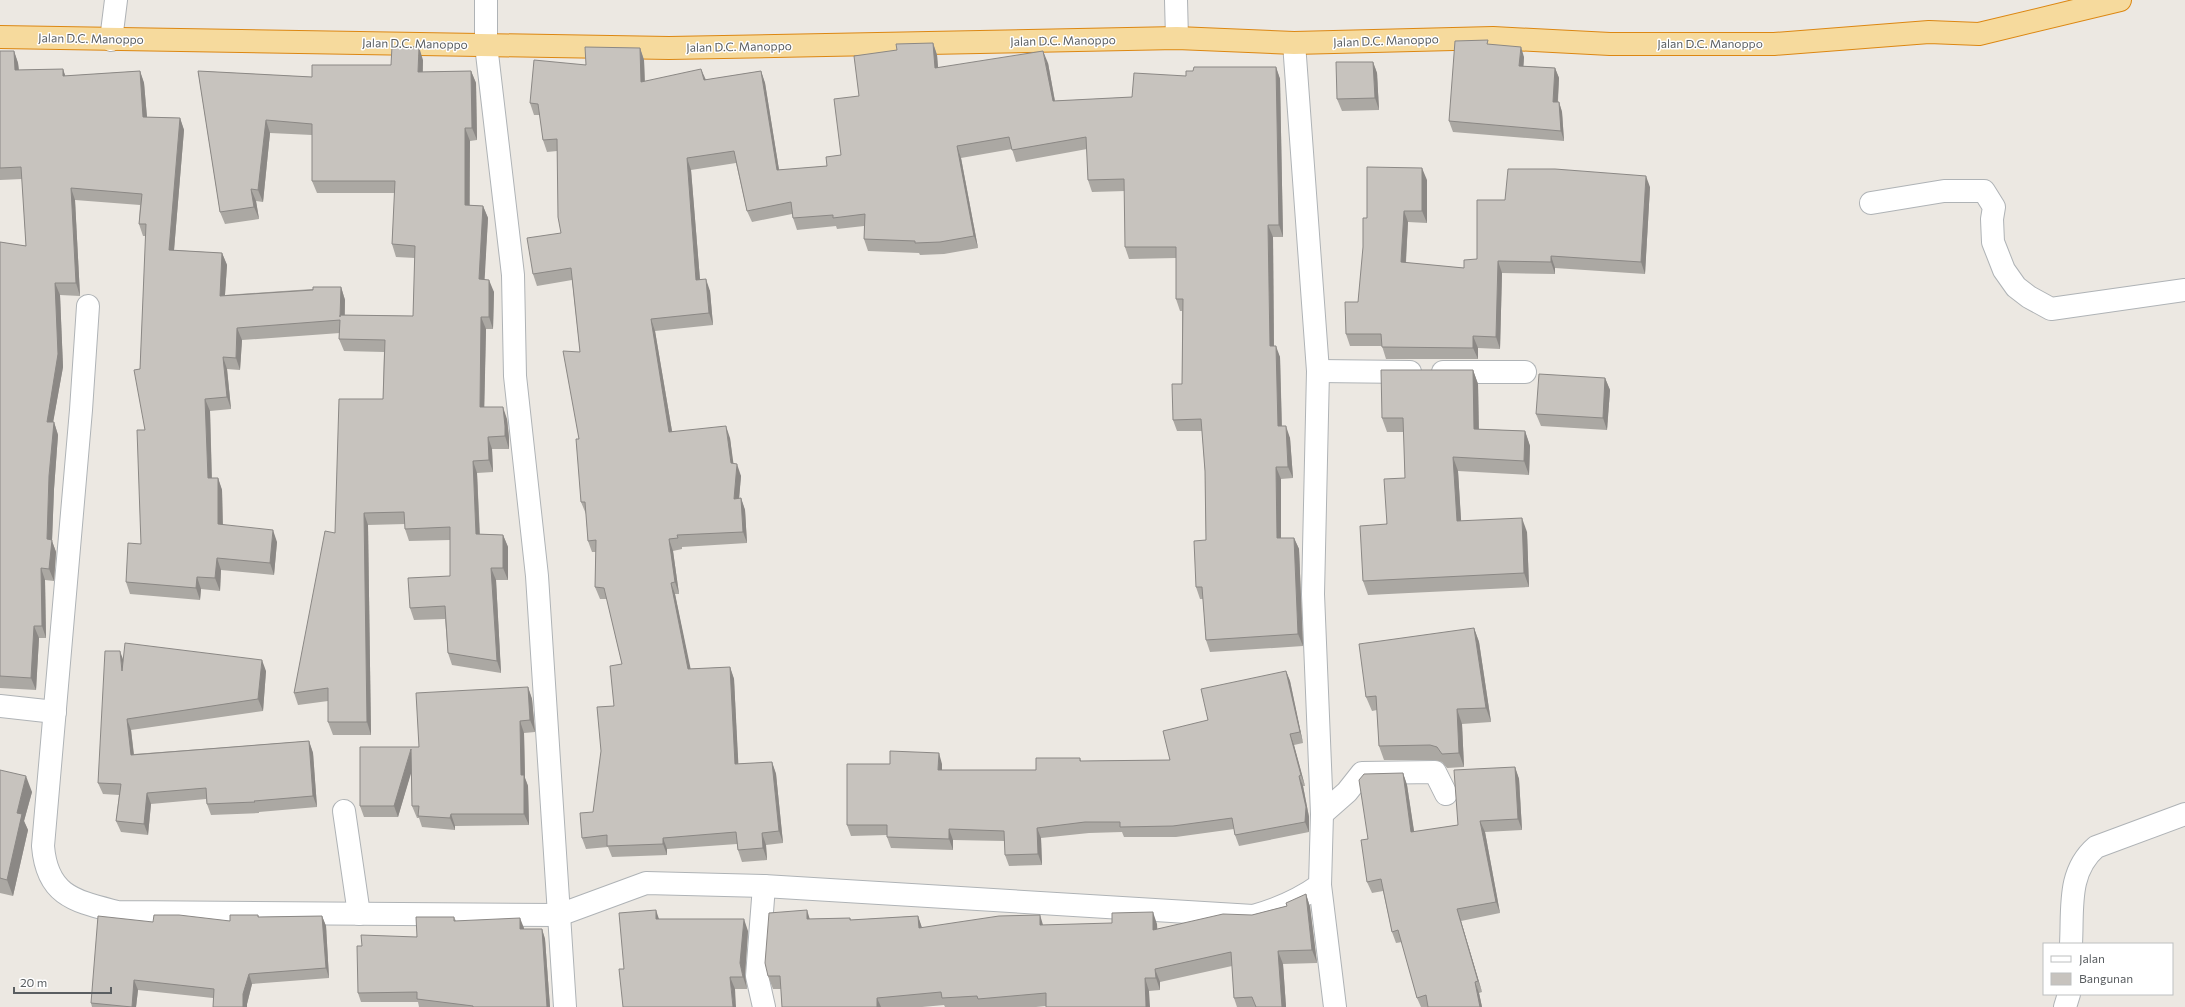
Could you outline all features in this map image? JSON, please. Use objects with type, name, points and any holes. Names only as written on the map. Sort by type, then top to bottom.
[{"type":"highway","name":"Jalan D.C. Manoppo","points":[[0,37],[669,48],[1177,38],[1294,43],[1493,38],[1610,44],[1774,44],[1929,32],[1979,34],[2120,0]]},
{"type":"street","points":[[111,40],[116,0]]},
{"type":"street","points":[[486,0],[486,45],[513,275],[515,376],[537,576],[565,1007]]},
{"type":"street","points":[[1176,0],[1177,38]]},
{"type":"street","points":[[1294,43],[1318,371],[1313,594],[1322,814],[1320,885],[1335,1007]]},
{"type":"street","points":[[1871,203],[1944,191],[1984,191],[1994,207],[1992,220],[1993,242],[2004,270],[2016,287],[2029,297],[2051,309],[2185,290]]},
{"type":"street","points":[[88,306],[43,846],[45,864],[62,893],[85,904],[117,912],[559,915],[646,883],[764,886],[1253,916],[1278,909],[1302,898],[1320,885]]},
{"type":"street","points":[[1318,371],[1525,372]]},
{"type":"street","points":[[0,706],[55,712]]},
{"type":"street","points":[[1322,814],[1347,792],[1362,773],[1435,772],[1446,794]]},
{"type":"street","points":[[344,811],[359,914]]},
{"type":"street","points":[[2071,943],[2073,890],[2078,869],[2086,856],[2096,847],[2185,814]]},
{"type":"street","points":[[764,886],[757,976],[764,1007]]},
{"type":"street","points":[[2065,1007],[2069,995]]},
{"type":"building","points":[[1488,40],[1487,44],[1521,47],[1519,66],[1555,68],[1553,102],[1559,102],[1561,131],[1449,121],[1455,41]]},
{"type":"building","points":[[933,43],[935,68],[1043,51],[1053,101],[1132,97],[1134,73],[1186,76],[1186,71],[1193,71],[1194,67],[1276,67],[1279,225],[1268,225],[1270,346],[1276,346],[1278,426],[1286,426],[1288,467],[1276,467],[1277,538],[1294,538],[1298,634],[1206,640],[1202,587],[1196,587],[1194,541],[1206,540],[1205,471],[1201,419],[1173,420],[1172,384],[1182,384],[1183,299],[1176,299],[1176,247],[1125,247],[1124,179],[1088,180],[1086,137],[1012,150],[1009,137],[957,146],[974,236],[940,242],[915,243],[915,241],[864,239],[865,214],[833,218],[833,215],[793,218],[791,202],[747,211],[734,151],[687,158],[696,280],[706,279],[709,313],[651,319],[669,432],[726,426],[731,463],[737,464],[734,499],[741,498],[743,532],[677,535],[678,538],[669,539],[675,582],[671,583],[688,669],[730,667],[735,764],[772,762],[779,831],[762,833],[763,848],[738,850],[736,832],[663,838],[663,844],[607,846],[607,835],[582,838],[580,813],[593,812],[601,751],[597,707],[614,706],[610,666],[622,664],[604,588],[595,587],[596,540],[588,541],[585,502],[581,502],[576,439],[579,439],[563,351],[580,352],[571,268],[533,274],[527,238],[561,233],[558,217],[557,139],[543,140],[538,104],[530,103],[534,60],[586,65],[585,47],[640,48],[641,82],[701,69],[704,80],[761,71],[777,170],[827,166],[826,157],[841,155],[834,99],[859,96],[854,56],[897,50],[896,44]]},
{"type":"building","points":[[392,46],[419,47],[418,72],[471,71],[472,128],[465,128],[465,205],[483,206],[479,279],[489,280],[489,317],[481,317],[480,407],[503,407],[505,426],[505,436],[488,437],[489,460],[473,461],[476,534],[503,535],[503,568],[491,568],[497,661],[448,653],[445,606],[410,608],[408,578],[450,576],[450,527],[405,529],[404,512],[364,513],[367,722],[328,722],[328,688],[294,693],[325,531],[335,533],[339,399],[383,399],[385,340],[339,339],[340,320],[237,328],[236,358],[223,357],[227,397],[205,399],[208,478],[218,478],[218,524],[273,530],[270,563],[217,558],[215,578],[197,577],[196,588],[126,582],[128,543],[141,544],[137,430],[145,430],[134,370],[140,369],[146,224],[139,224],[142,194],[71,188],[76,283],[55,283],[58,354],[47,422],[54,422],[49,476],[47,539],[52,540],[49,569],[41,568],[42,626],[34,626],[31,678],[0,676],[0,242],[26,246],[21,167],[0,168],[0,51],[14,51],[15,70],[63,69],[63,76],[140,71],[143,117],[180,118],[169,250],[222,253],[220,296],[313,290],[313,287],[341,287],[340,315],[413,316],[415,246],[392,244],[395,181],[312,181],[312,124],[266,120],[258,190],[251,189],[254,207],[220,212],[198,71],[312,77],[312,65],[391,65]]},
{"type":"building","points":[[1336,62],[1373,62],[1375,98],[1337,99]]},
{"type":"building","points":[[1367,167],[1422,168],[1422,211],[1404,211],[1401,262],[1464,268],[1464,260],[1477,259],[1477,200],[1505,200],[1508,169],[1555,169],[1646,176],[1641,262],[1551,256],[1551,262],[1498,261],[1496,337],[1473,336],[1473,348],[1382,347],[1381,334],[1346,334],[1345,302],[1358,302],[1363,247],[1363,218],[1367,218]]},
{"type":"building","points":[[1381,370],[1473,370],[1474,429],[1525,431],[1524,461],[1453,457],[1457,521],[1522,518],[1524,573],[1363,581],[1360,526],[1387,524],[1384,479],[1405,478],[1403,418],[1382,418]]},
{"type":"building","points":[[1539,374],[1605,378],[1603,418],[1536,414]]},
{"type":"building","points":[[1474,628],[1486,708],[1457,709],[1459,753],[1442,754],[1437,747],[1430,745],[1379,746],[1376,696],[1366,697],[1359,644]]},
{"type":"building","points":[[125,643],[262,660],[258,699],[127,719],[131,755],[309,741],[313,796],[254,801],[255,802],[207,804],[206,788],[147,793],[144,824],[116,821],[121,784],[98,783],[105,651],[120,651],[122,671]]},
{"type":"building","points":[[1286,671],[1300,732],[1290,734],[1301,775],[1299,776],[1306,807],[1305,822],[1235,835],[1232,818],[1173,826],[1120,827],[1120,822],[1085,822],[1037,828],[1038,854],[1005,855],[1004,831],[949,829],[949,839],[887,837],[887,825],[847,825],[847,764],[890,764],[890,751],[939,753],[938,770],[1036,770],[1036,758],[1080,758],[1080,761],[1170,760],[1163,731],[1208,720],[1201,689]]},
{"type":"building","points":[[528,687],[530,720],[520,721],[521,775],[524,775],[524,814],[451,814],[450,818],[418,816],[419,806],[412,806],[411,749],[394,806],[360,806],[360,747],[419,747],[416,693]]},
{"type":"building","points":[[1515,767],[1518,819],[1480,821],[1496,902],[1457,909],[1478,981],[1475,982],[1480,1007],[1428,1007],[1426,995],[1417,998],[1398,930],[1392,932],[1381,879],[1367,882],[1361,840],[1368,839],[1359,780],[1364,774],[1403,773],[1411,832],[1458,825],[1454,770]]},
{"type":"building","points":[[0,770],[26,776],[17,813],[22,814],[7,880],[0,878]]},
{"type":"building","points":[[1306,894],[1312,950],[1278,951],[1282,1007],[1256,1007],[1252,997],[1234,998],[1231,952],[1155,969],[1156,978],[1145,978],[1146,1007],[1046,1007],[1046,993],[978,999],[977,996],[942,998],[941,992],[877,998],[877,1007],[782,1007],[780,976],[768,976],[765,963],[769,913],[807,910],[807,919],[850,918],[850,920],[918,916],[919,928],[999,916],[1040,915],[1040,925],[1112,923],[1112,913],[1153,912],[1153,930],[1223,914],[1252,915],[1287,906],[1286,903]]},
{"type":"building","points":[[656,910],[656,919],[744,919],[740,963],[743,977],[730,977],[733,1007],[623,1007],[619,969],[624,969],[619,913]]},
{"type":"building","points":[[154,915],[179,915],[230,921],[230,915],[258,915],[258,917],[322,916],[326,968],[249,974],[243,994],[243,1007],[213,1007],[214,989],[134,980],[132,1007],[91,1003],[98,916],[153,922]]},
{"type":"building","points":[[416,917],[454,917],[454,921],[520,918],[520,929],[542,929],[547,1007],[473,1007],[417,999],[417,992],[358,993],[357,946],[362,946],[361,935],[417,937]]}]
